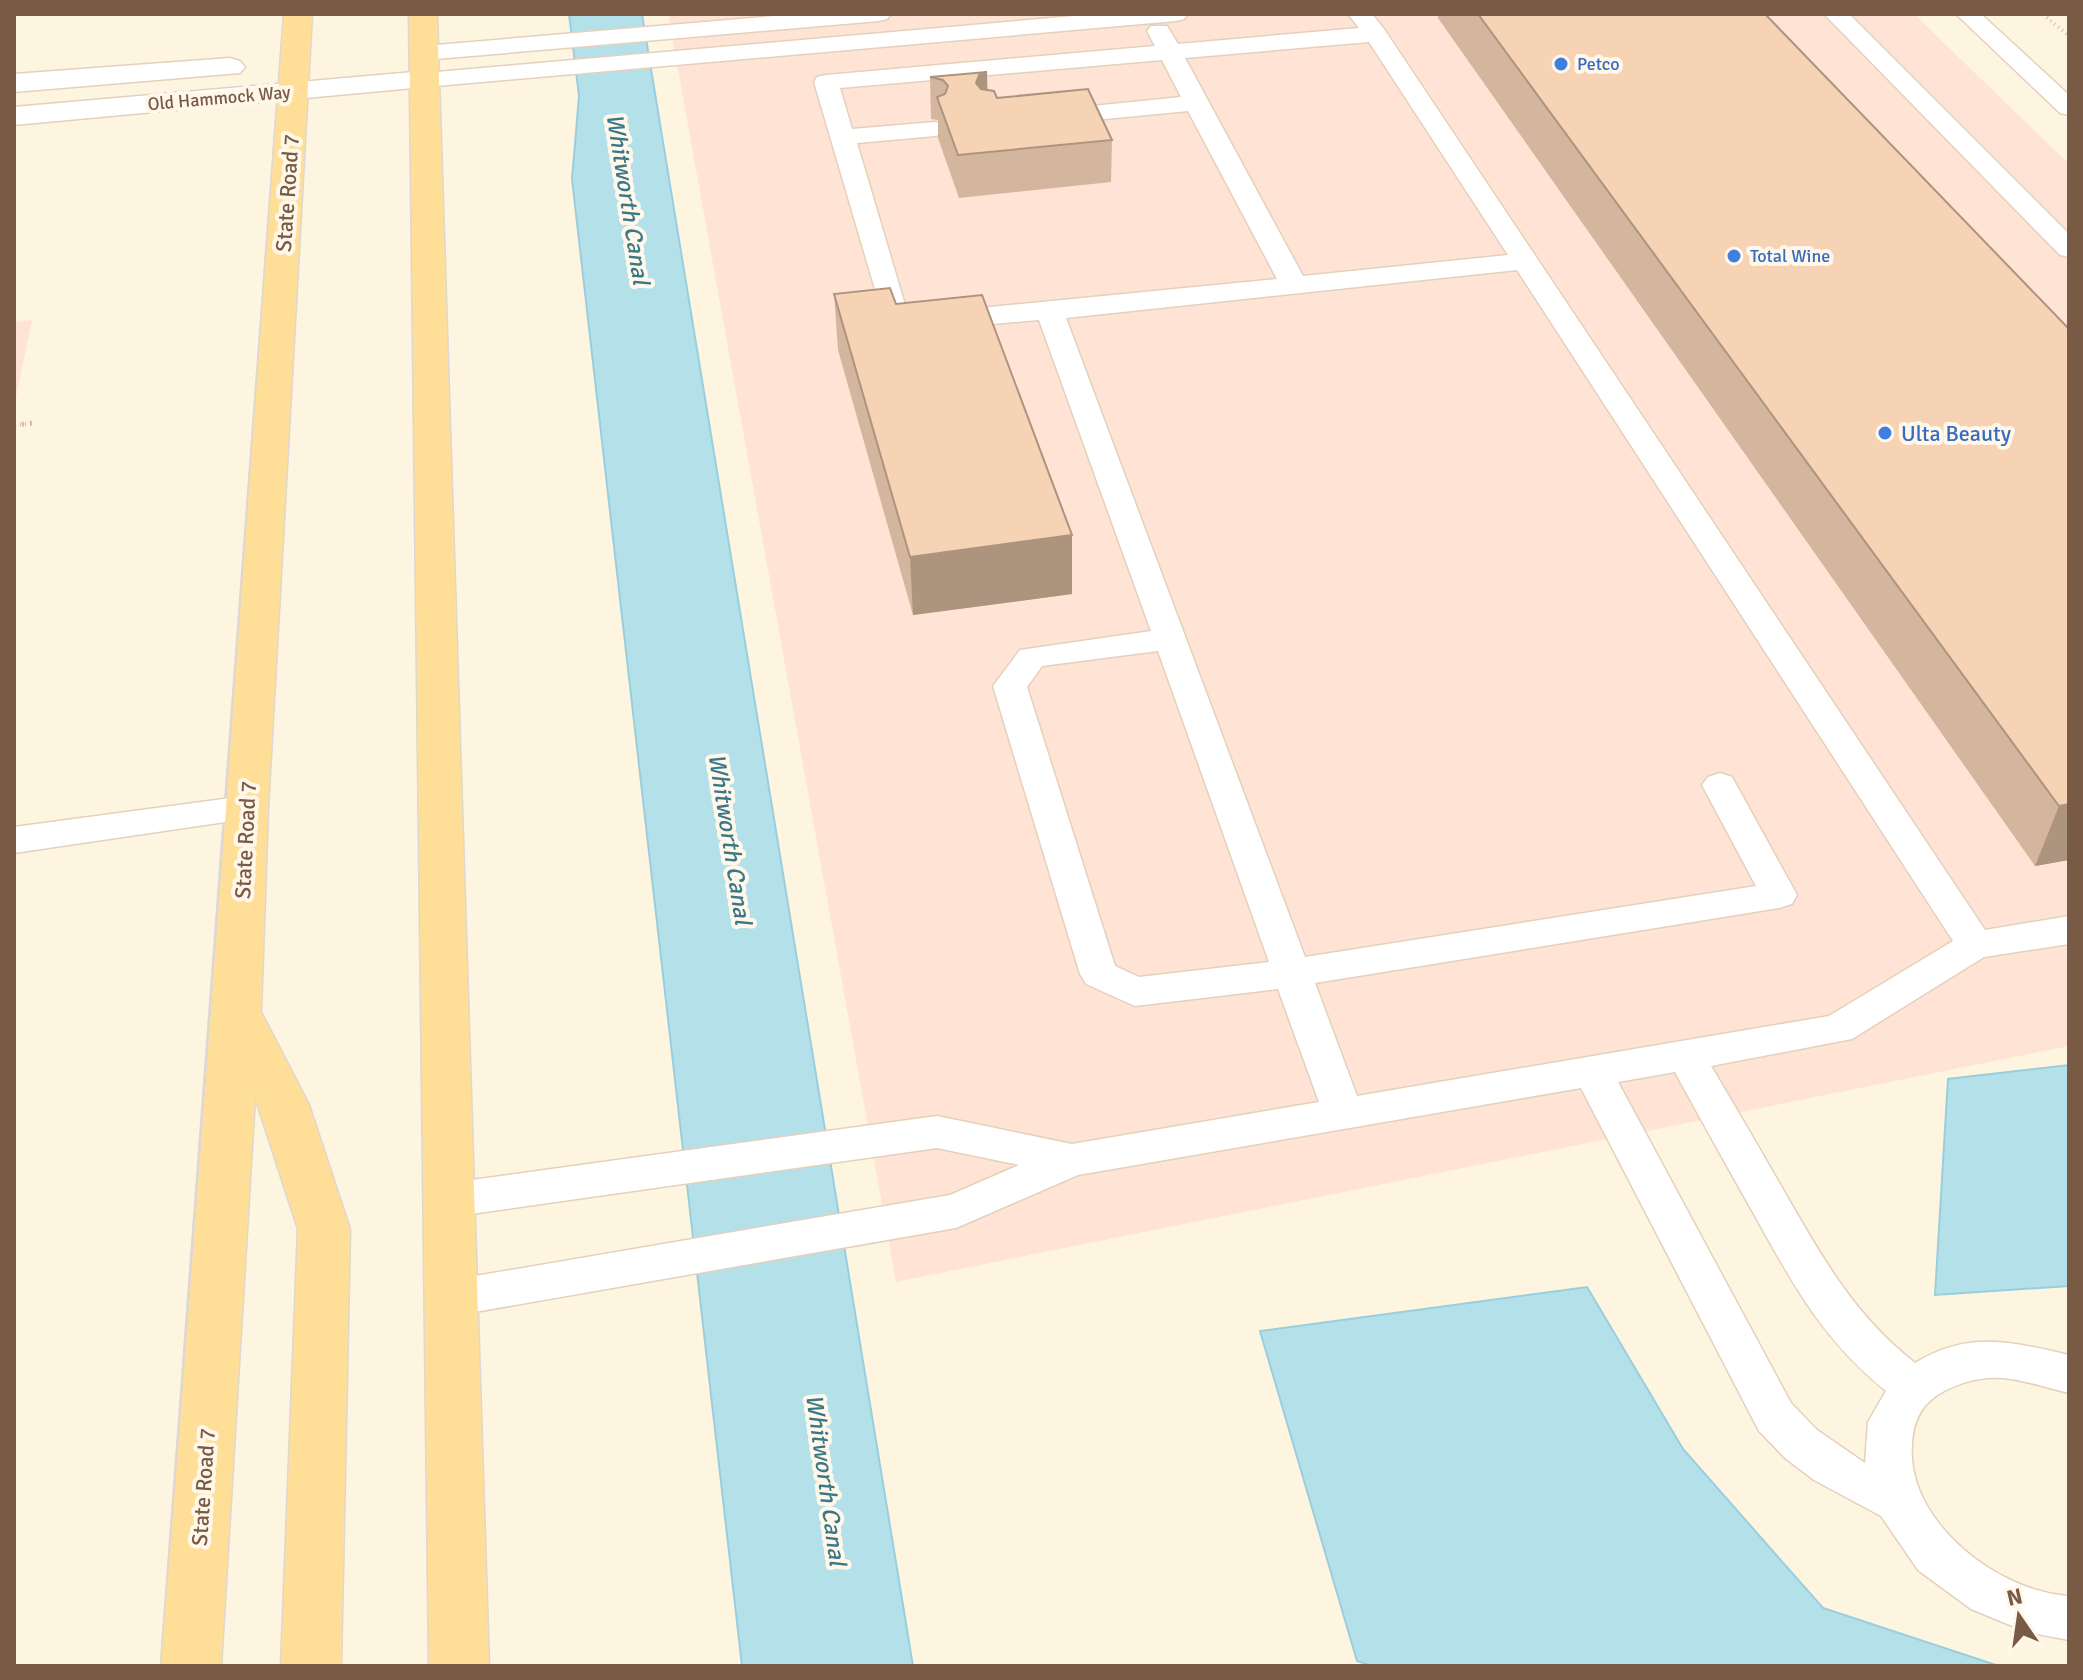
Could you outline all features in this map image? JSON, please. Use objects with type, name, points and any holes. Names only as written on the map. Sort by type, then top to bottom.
[{"type":"main road","name":"State Road 7","points":[[191,1666],[237,1011],[246,808],[304,71],[298,14]]},
{"type":"main road","points":[[424,49],[459,1666]]},
{"type":"main road","points":[[237,1011],[284,1105],[324,1229],[311,1666]]},
{"type":"street","name":"Old Hammock Way","points":[[14,116],[424,49]]},
{"type":"street","points":[[381,56],[424,49]]},
{"type":"street","name":"Old Hammock Way","points":[[14,83],[304,71]]},
{"type":"lane","points":[[424,49],[650,33],[792,17],[879,14]]},
{"type":"lane","points":[[424,49],[567,68],[1176,14]]},
{"type":"lane","points":[[1836,14],[2069,249]]},
{"type":"lane","points":[[1968,14],[2069,108]]},
{"type":"lane","points":[[1151,15],[1247,202],[1293,283]]},
{"type":"lane","points":[[1525,261],[897,324],[826,82],[1169,51],[1368,24],[1525,261],[1975,945]]},
{"type":"lane","points":[[1023,120],[1197,103]]},
{"type":"lane","points":[[843,137],[935,129]]},
{"type":"lane","points":[[1050,311],[1343,1113]]},
{"type":"lane","points":[[1170,639],[1032,657],[1010,686],[1099,974],[1135,992],[1292,973],[1779,895],[1720,785]]},
{"type":"lane","points":[[14,840],[246,808]]},
{"type":"lane","points":[[452,1298],[956,1211],[1072,1160],[1838,1029],[1975,945],[2069,930]]},
{"type":"lane","points":[[1685,1055],[1818,1289],[1847,1328],[1873,1355],[1912,1386]]},
{"type":"lane","points":[[1592,1071],[1775,1417],[1794,1441],[1817,1460],[1848,1479],[1895,1500]]},
{"type":"lane","points":[[450,1200],[832,1144],[937,1132],[1072,1160]]},
{"type":"lane","points":[[2069,1374],[2038,1363],[1989,1357],[1946,1365],[1912,1386],[1891,1418],[1884,1456],[1895,1500],[1922,1542],[1963,1579],[2012,1606],[2069,1618]]},
{"type":"path","points":[[2043,14],[2069,36]]},
{"type":"path","points":[[14,425],[33,423]]},
{"type":"shaded area","points":[[668,14],[1914,14],[2069,164],[2069,1046],[896,1282]]},
{"type":"shaded area","points":[[32,320],[14,407],[14,322]]},
{"type":"water","name":"Whitworth Canal","points":[[569,14],[642,14],[913,1666],[742,1666],[572,179],[579,96]]},
{"type":"water","points":[[2069,1065],[2069,1286],[1935,1295],[1948,1079]]},
{"type":"water","points":[[1587,1287],[1683,1449],[1823,1608],[1999,1666],[1372,1666],[1357,1661],[1260,1331]]},
{"type":"building","points":[[1478,14],[1765,14],[2069,329],[2069,804],[2059,806]]},
{"type":"building","points":[[987,72],[979,75],[976,83],[981,89],[994,91],[997,98],[1088,89],[1112,140],[958,155],[937,97],[945,94],[948,86],[943,80],[930,77]]},
{"type":"building","points":[[890,288],[896,304],[982,295],[1072,535],[910,557],[834,294]]},
{"type":"place","name":"Petco","points":[[1561,64]]},
{"type":"place","name":"Total Wine","points":[[1734,256]]},
{"type":"place","name":"Ulta Beauty","points":[[1885,433]]}]
